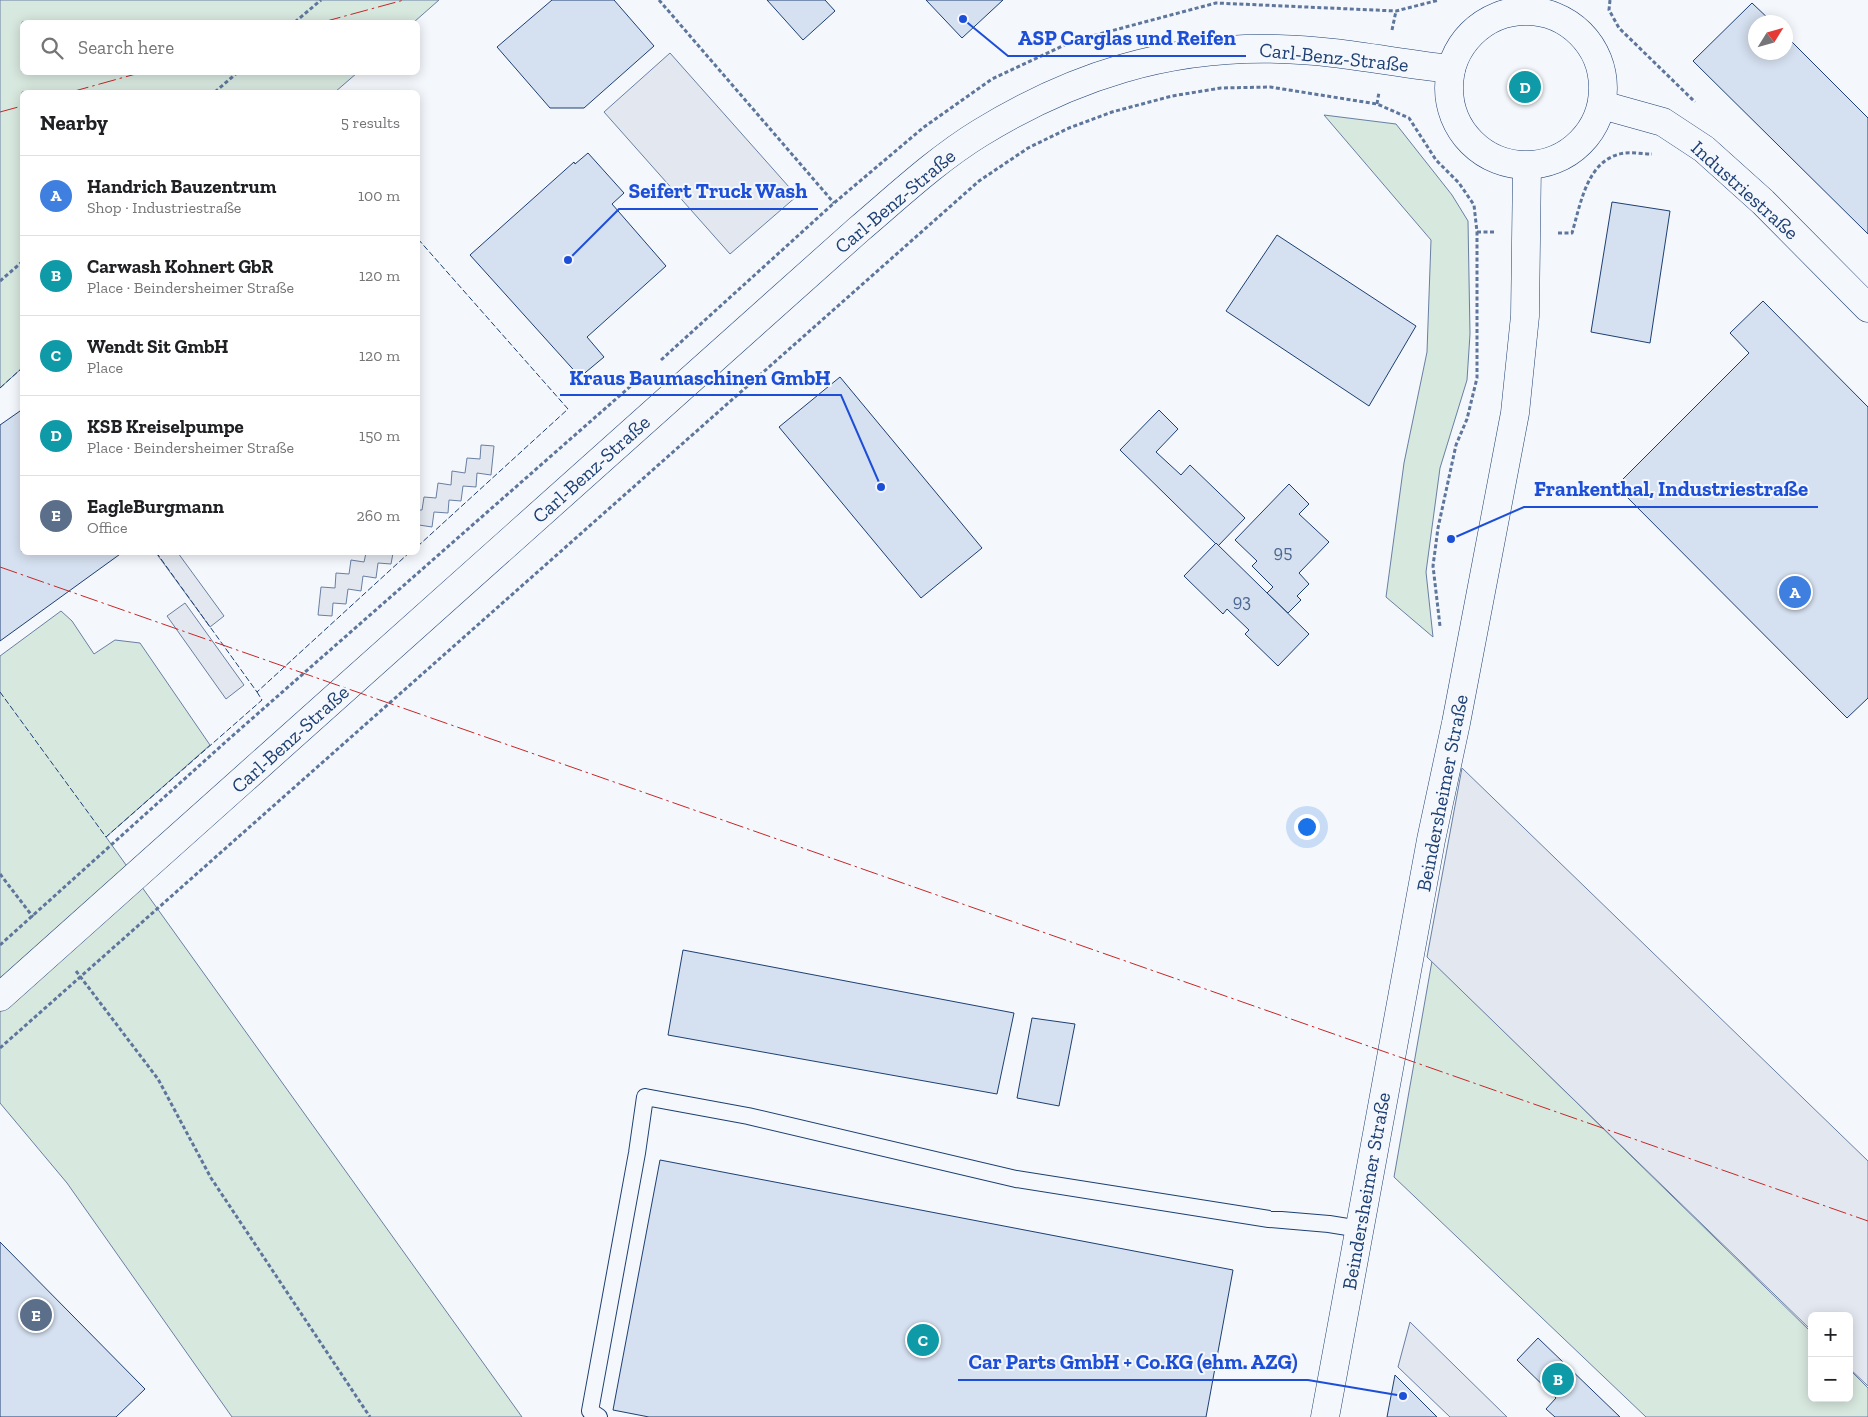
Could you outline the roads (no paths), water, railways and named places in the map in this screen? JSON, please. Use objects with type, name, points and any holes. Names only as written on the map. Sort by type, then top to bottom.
[{"type":"street","points":[[1556,8],[1587,42],[1598,62],[1603,83],[1602,105],[1592,129],[1575,148],[1552,161],[1527,166],[1507,163],[1488,156],[1472,144],[1460,128],[1452,109],[1449,89],[1451,69],[1460,49],[1473,32],[1490,20],[1510,13],[1556,8]]},
{"type":"street","name":"Carl-Benz-Straße","points":[[0,997],[858,230],[919,178],[978,134],[1035,102],[1094,76],[1157,58],[1231,48],[1280,49],[1451,69]]},
{"type":"street","name":"Industriestraße","points":[[1602,105],[1663,122],[1704,149],[1763,202],[1868,308]]},
{"type":"street","name":"Beindersheimer Straße","points":[[1325,1417],[1431,840],[1456,723],[1514,413],[1525,316],[1527,166]]},
{"type":"lane","points":[[599,1417],[590,1411],[637,1153],[645,1097],[748,1116],[1016,1179],[1269,1219],[1329,1224],[1360,1229]]},
{"type":"place","name":"ASP Carglas und Reifen","points":[[963,19]]},
{"type":"place","name":"KSB Kreiselpumpe","points":[[1525,87]]},
{"type":"place","name":"Seifert Truck Wash","points":[[568,260]]},
{"type":"place","name":"Kraus Baumaschinen GmbH","points":[[881,487]]},
{"type":"place","name":"Frankenthal, Industriestraße","points":[[1451,539]]},
{"type":"place","name":"Handrich Bauzentrum","points":[[1795,592]]},
{"type":"place","name":"EagleBurgmann","points":[[36,1315]]},
{"type":"place","name":"Wendt Sit GmbH","points":[[923,1340]]},
{"type":"place","name":"Carwash Kohnert GbR","points":[[1558,1379]]},
{"type":"place","name":"Car Parts GmbH + Co.KG (ehm. AZG)","points":[[1403,1396]]}]
